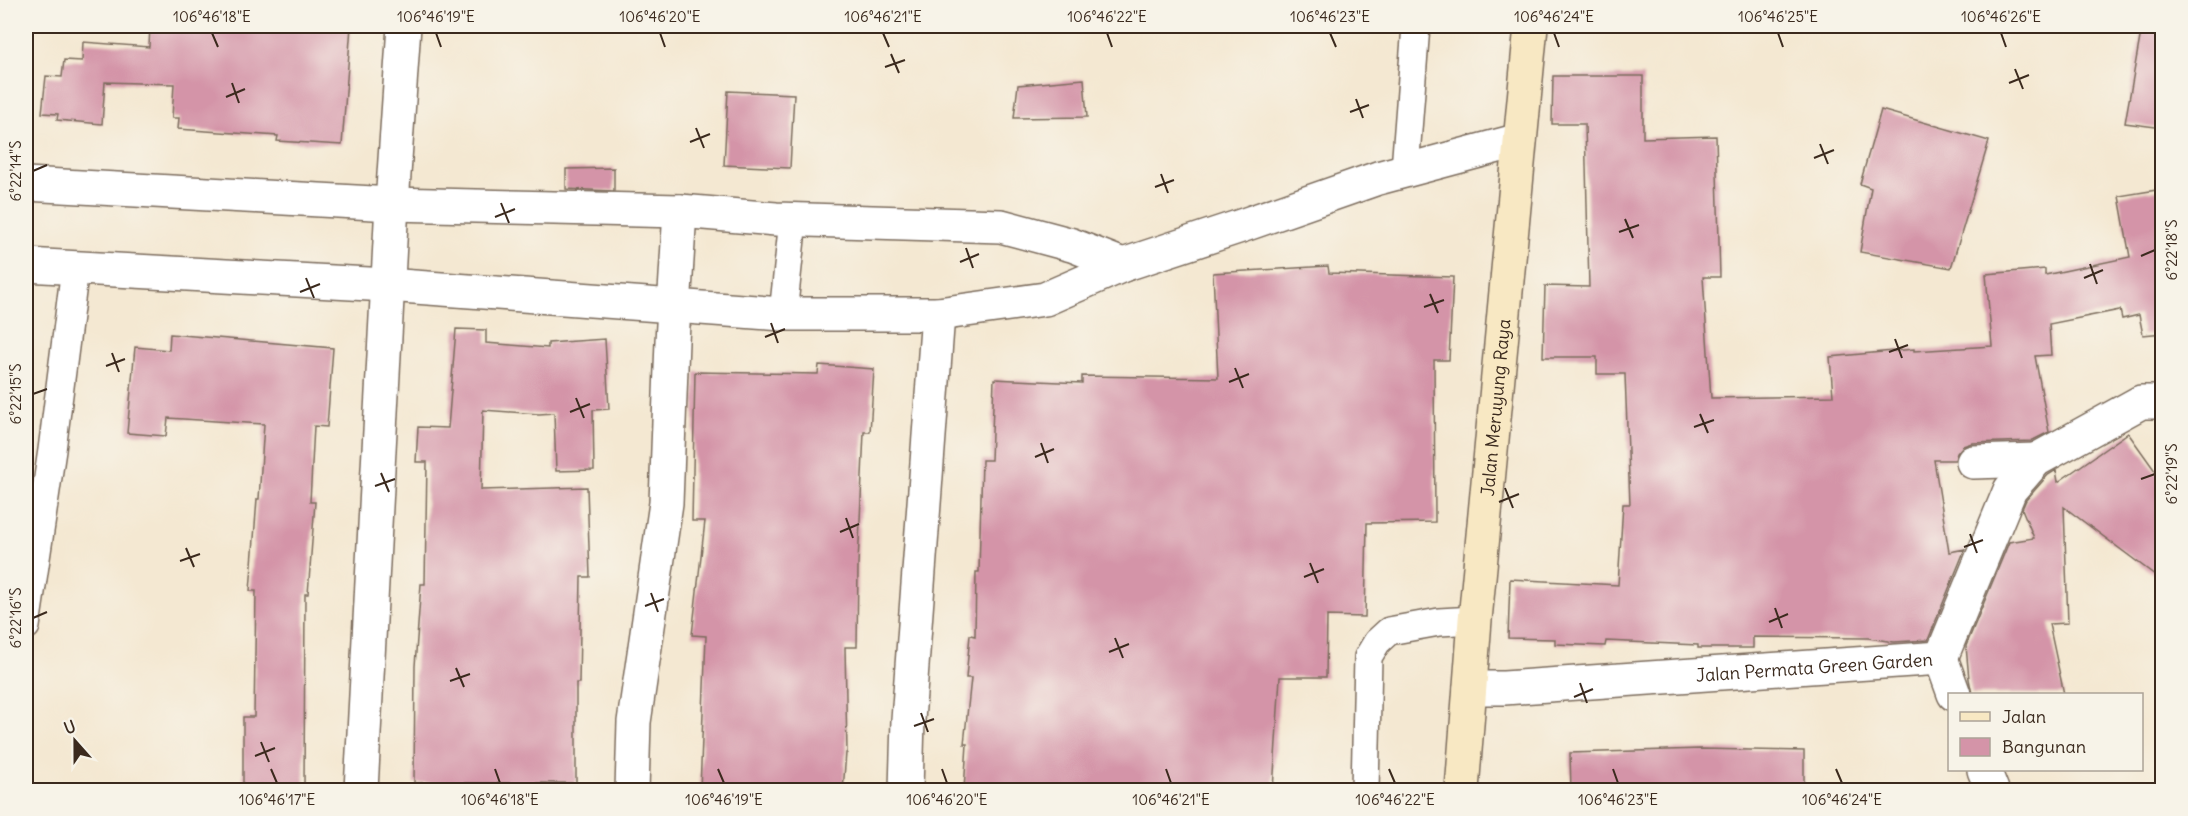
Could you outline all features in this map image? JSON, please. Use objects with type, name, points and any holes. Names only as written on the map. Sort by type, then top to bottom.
[{"type":"main road","name":"Jalan Meruyung Raya","points":[[1462,790],[1475,620],[1532,26]]},
{"type":"street","points":[[361,790],[387,285],[404,26]]},
{"type":"street","points":[[26,265],[387,285],[783,314],[938,315],[1045,298],[1123,265],[1405,169],[1520,140]]},
{"type":"street","points":[[26,183],[392,204],[680,211],[793,220],[1001,226],[1072,245],[1123,265]]},
{"type":"street","points":[[632,790],[634,722],[666,503],[680,211]]},
{"type":"street","points":[[906,790],[908,720],[938,315]]},
{"type":"street","name":"Jalan Permata Green Garden","points":[[1470,688],[1504,688],[1941,658],[2010,490],[2036,460],[2155,408]]},
{"type":"street","points":[[1973,462],[2036,460]]},
{"type":"street","points":[[1941,658],[1954,693]]},
{"type":"street","points":[[1984,771],[1992,790]]},
{"type":"lane","points":[[1405,169],[1416,26]]},
{"type":"lane","points":[[783,314],[793,220]]},
{"type":"lane","points":[[26,626],[52,450],[75,268]]},
{"type":"lane","points":[[1365,790],[1368,657],[1377,642],[1389,631],[1439,622],[1475,620]]},
{"type":"building","points":[[150,26],[351,26],[342,145],[277,141],[278,136],[178,129],[179,118],[172,118],[174,84],[105,82],[102,124],[57,120],[58,114],[42,113],[46,76],[62,77],[64,60],[82,61],[83,42],[149,47]]},
{"type":"building","points":[[2142,26],[2163,26],[2163,128],[2125,123]]},
{"type":"building","points":[[1553,76],[1643,76],[1643,138],[1716,136],[1720,277],[1703,277],[1711,398],[1833,396],[1830,357],[1914,349],[1914,351],[1992,346],[1986,274],[2045,269],[2045,275],[2130,257],[2119,196],[2163,189],[2163,333],[2143,335],[2139,315],[2122,319],[2120,310],[2049,324],[2051,355],[2035,356],[2049,432],[2031,441],[1972,443],[1963,446],[1955,460],[1934,460],[1949,552],[1965,549],[1928,640],[1894,642],[1868,638],[1753,637],[1753,648],[1698,648],[1698,645],[1606,641],[1605,646],[1555,644],[1555,639],[1508,638],[1510,579],[1618,585],[1623,504],[1630,504],[1625,374],[1597,374],[1597,357],[1543,357],[1545,286],[1589,287],[1585,124],[1552,124]]},
{"type":"building","points":[[1084,79],[1087,117],[1014,118],[1018,85]]},
{"type":"building","points":[[728,91],[794,94],[790,168],[724,165]]},
{"type":"building","points":[[1881,110],[1989,141],[1951,268],[1860,252],[1871,188],[1860,184]]},
{"type":"building","points":[[614,168],[614,191],[566,189],[566,169]]},
{"type":"building","points":[[1328,266],[1329,273],[1453,277],[1449,360],[1434,360],[1435,522],[1367,523],[1365,617],[1327,616],[1326,677],[1280,677],[1273,790],[964,790],[967,744],[964,744],[971,678],[966,678],[970,635],[975,636],[982,460],[991,460],[994,379],[1082,383],[1082,376],[1218,378],[1213,273]]},
{"type":"building","points":[[456,329],[486,330],[486,343],[548,348],[548,343],[605,339],[609,409],[593,410],[594,470],[556,471],[554,413],[483,410],[481,490],[587,487],[590,577],[581,577],[579,683],[576,683],[576,783],[414,783],[415,666],[421,584],[425,584],[427,462],[416,462],[418,427],[448,428]]},
{"type":"building","points":[[170,334],[333,348],[327,427],[314,426],[310,502],[315,502],[308,594],[305,594],[304,790],[243,790],[243,717],[254,717],[256,591],[250,591],[264,424],[168,418],[166,436],[127,433],[135,347],[169,350]]},
{"type":"building","points":[[819,365],[874,369],[870,432],[864,432],[857,647],[845,647],[847,753],[843,790],[700,790],[706,636],[692,635],[705,521],[692,521],[695,372],[818,374]]},
{"type":"building","points":[[2128,433],[2163,482],[2163,581],[2064,507],[2068,623],[2049,624],[2064,693],[1972,693],[1966,646],[2009,542],[2034,538],[2022,509],[2026,500],[2048,475],[2056,470],[2058,482]]},
{"type":"building","points":[[1701,749],[1804,751],[1804,790],[1571,790],[1570,753]]}]
